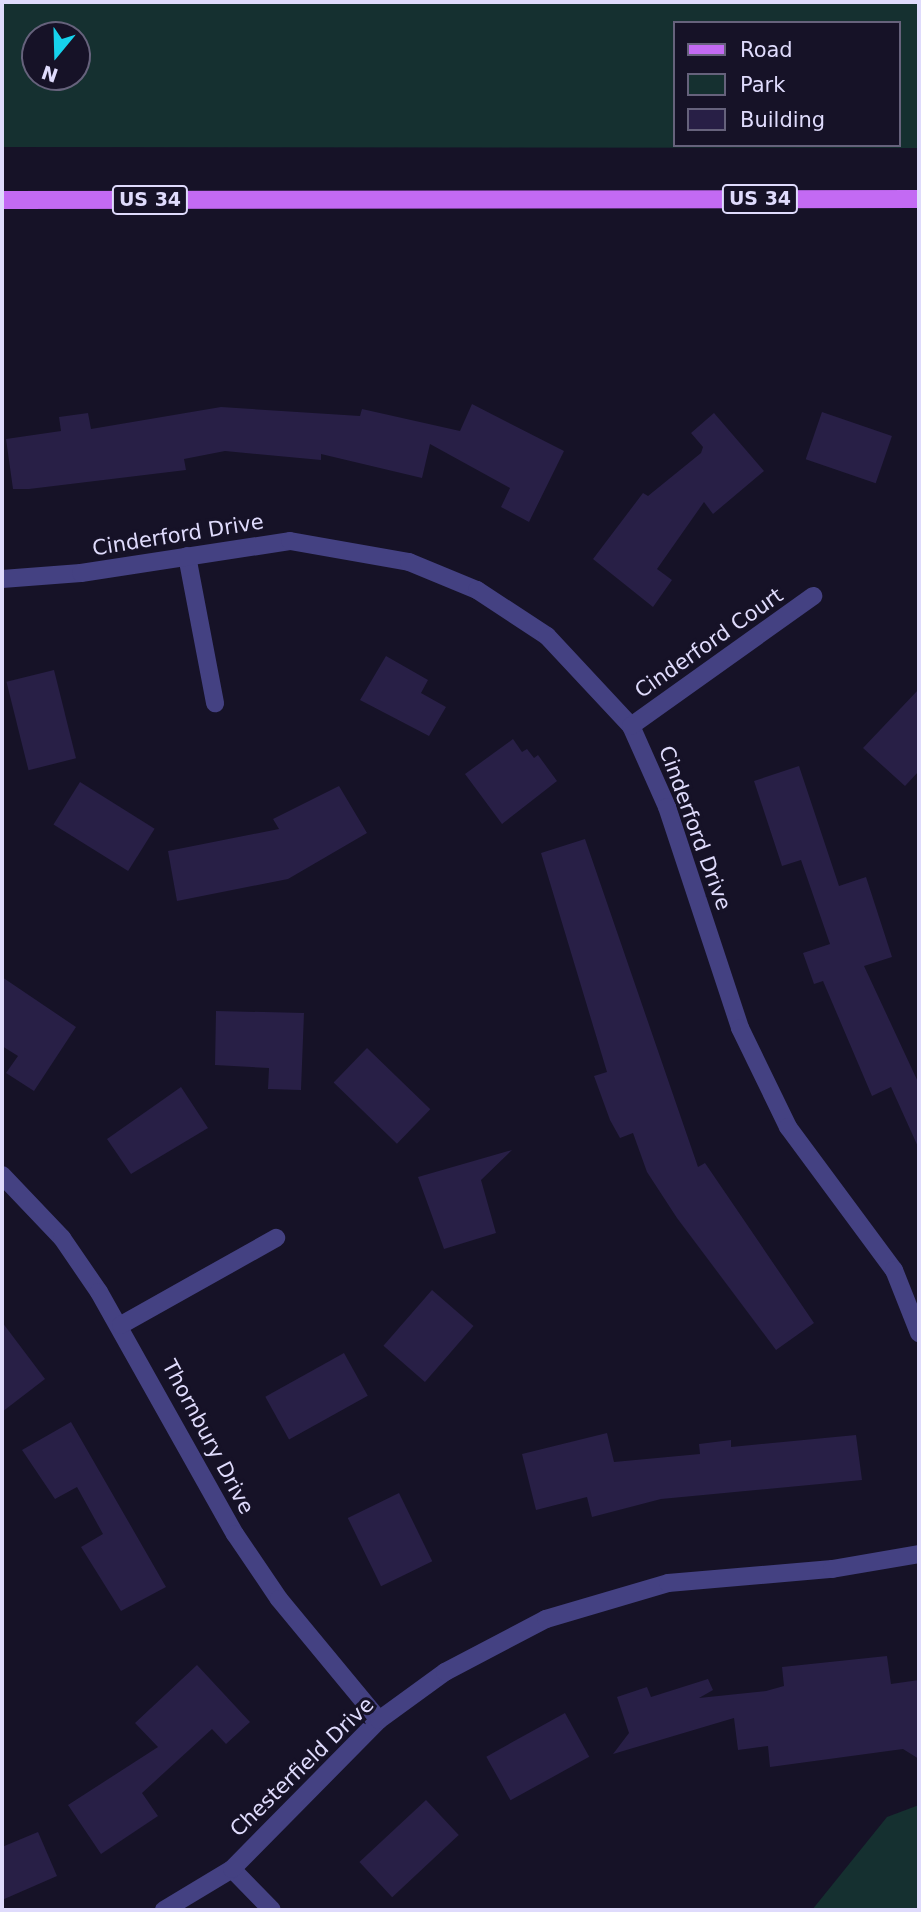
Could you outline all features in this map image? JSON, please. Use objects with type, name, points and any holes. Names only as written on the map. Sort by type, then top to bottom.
[{"type":"main road","name":"US 34","points":[[2,200],[919,199]]},
{"type":"street","name":"Cinderford Drive","points":[[2,579],[289,541],[409,562],[477,590],[547,636],[631,726],[667,807],[740,1028],[788,1126],[894,1270],[919,1333]]},
{"type":"street","points":[[187,556],[215,703]]},
{"type":"street","name":"Cinderford Court","points":[[631,726],[813,596]]},
{"type":"street","name":"Thornbury Drive","points":[[2,1175],[62,1238],[121,1325],[235,1534],[279,1599],[379,1720]]},
{"type":"street","points":[[121,1325],[276,1238]]},
{"type":"street","name":"Chesterfield Drive","points":[[164,1910],[232,1869],[379,1720],[445,1672],[546,1619],[668,1583],[832,1569],[919,1554]]},
{"type":"street","points":[[232,1869],[272,1910]]},
{"type":"green space","points":[[2,2],[919,2],[919,148],[2,147]]},
{"type":"green space","points":[[919,1805],[919,1910],[812,1910],[887,1817]]},
{"type":"building","points":[[472,404],[564,451],[529,522],[501,507],[510,488],[430,444],[422,478],[321,454],[321,460],[225,451],[184,459],[186,470],[13,489],[6,439],[61,431],[59,417],[88,413],[91,429],[221,407],[360,416],[362,409],[460,431]]},
{"type":"building","points":[[822,412],[892,436],[876,483],[806,459]]},
{"type":"building","points":[[714,413],[764,471],[713,514],[704,502],[657,569],[672,580],[653,607],[593,559],[643,493],[648,496],[701,453],[703,447],[691,433]]},
{"type":"building","points":[[386,656],[428,680],[421,693],[446,707],[429,736],[360,700]]},
{"type":"building","points":[[54,670],[76,758],[28,770],[6,682]]},
{"type":"building","points":[[919,689],[919,771],[905,786],[863,748]]},
{"type":"building","points":[[513,739],[522,752],[527,749],[534,758],[538,755],[557,781],[502,824],[465,774]]},
{"type":"building","points":[[799,766],[839,886],[866,877],[892,957],[864,966],[919,1084],[919,1149],[891,1087],[872,1096],[823,981],[814,984],[803,953],[830,944],[801,860],[782,866],[754,781]]},
{"type":"building","points":[[80,782],[155,829],[128,871],[54,824]]},
{"type":"building","points":[[339,786],[367,833],[288,879],[177,901],[168,851],[279,829],[273,819]]},
{"type":"building","points":[[585,839],[698,1167],[705,1163],[814,1323],[776,1350],[677,1218],[647,1172],[633,1133],[620,1138],[610,1120],[594,1076],[607,1072],[541,853]]},
{"type":"building","points":[[2,977],[76,1027],[34,1091],[6,1073],[18,1056],[2,1046]]},
{"type":"building","points":[[216,1011],[304,1013],[301,1090],[268,1089],[269,1068],[215,1065]]},
{"type":"building","points":[[367,1048],[430,1109],[397,1144],[334,1083]]},
{"type":"building","points":[[181,1087],[208,1128],[131,1174],[107,1139]]},
{"type":"building","points":[[512,1150],[481,1180],[496,1233],[444,1249],[418,1177]]},
{"type":"building","points":[[432,1290],[474,1326],[425,1382],[383,1346]]},
{"type":"building","points":[[2,1322],[45,1379],[2,1412]]},
{"type":"building","points":[[344,1353],[368,1396],[289,1439],[265,1397]]},
{"type":"building","points":[[71,1422],[166,1587],[121,1611],[81,1547],[103,1534],[77,1487],[55,1499],[22,1450]]},
{"type":"building","points":[[607,1433],[614,1462],[700,1454],[699,1444],[731,1440],[731,1447],[856,1435],[862,1480],[661,1499],[592,1517],[587,1497],[536,1510],[522,1454]]},
{"type":"building","points":[[399,1493],[432,1561],[381,1586],[348,1518]]},
{"type":"building","points":[[887,1656],[891,1684],[919,1680],[919,1759],[903,1749],[770,1767],[768,1746],[738,1750],[734,1718],[613,1754],[629,1733],[617,1697],[647,1687],[651,1697],[708,1679],[713,1690],[699,1698],[766,1691],[784,1686],[782,1667]]},
{"type":"building","points":[[197,1665],[250,1722],[226,1744],[212,1729],[142,1793],[158,1816],[101,1854],[68,1805],[158,1747],[135,1723]]},
{"type":"building","points":[[565,1713],[589,1757],[511,1800],[486,1757]]},
{"type":"building","points":[[426,1800],[459,1835],[392,1897],[359,1862]]},
{"type":"building","points":[[38,1832],[57,1876],[2,1900],[2,1847]]}]
